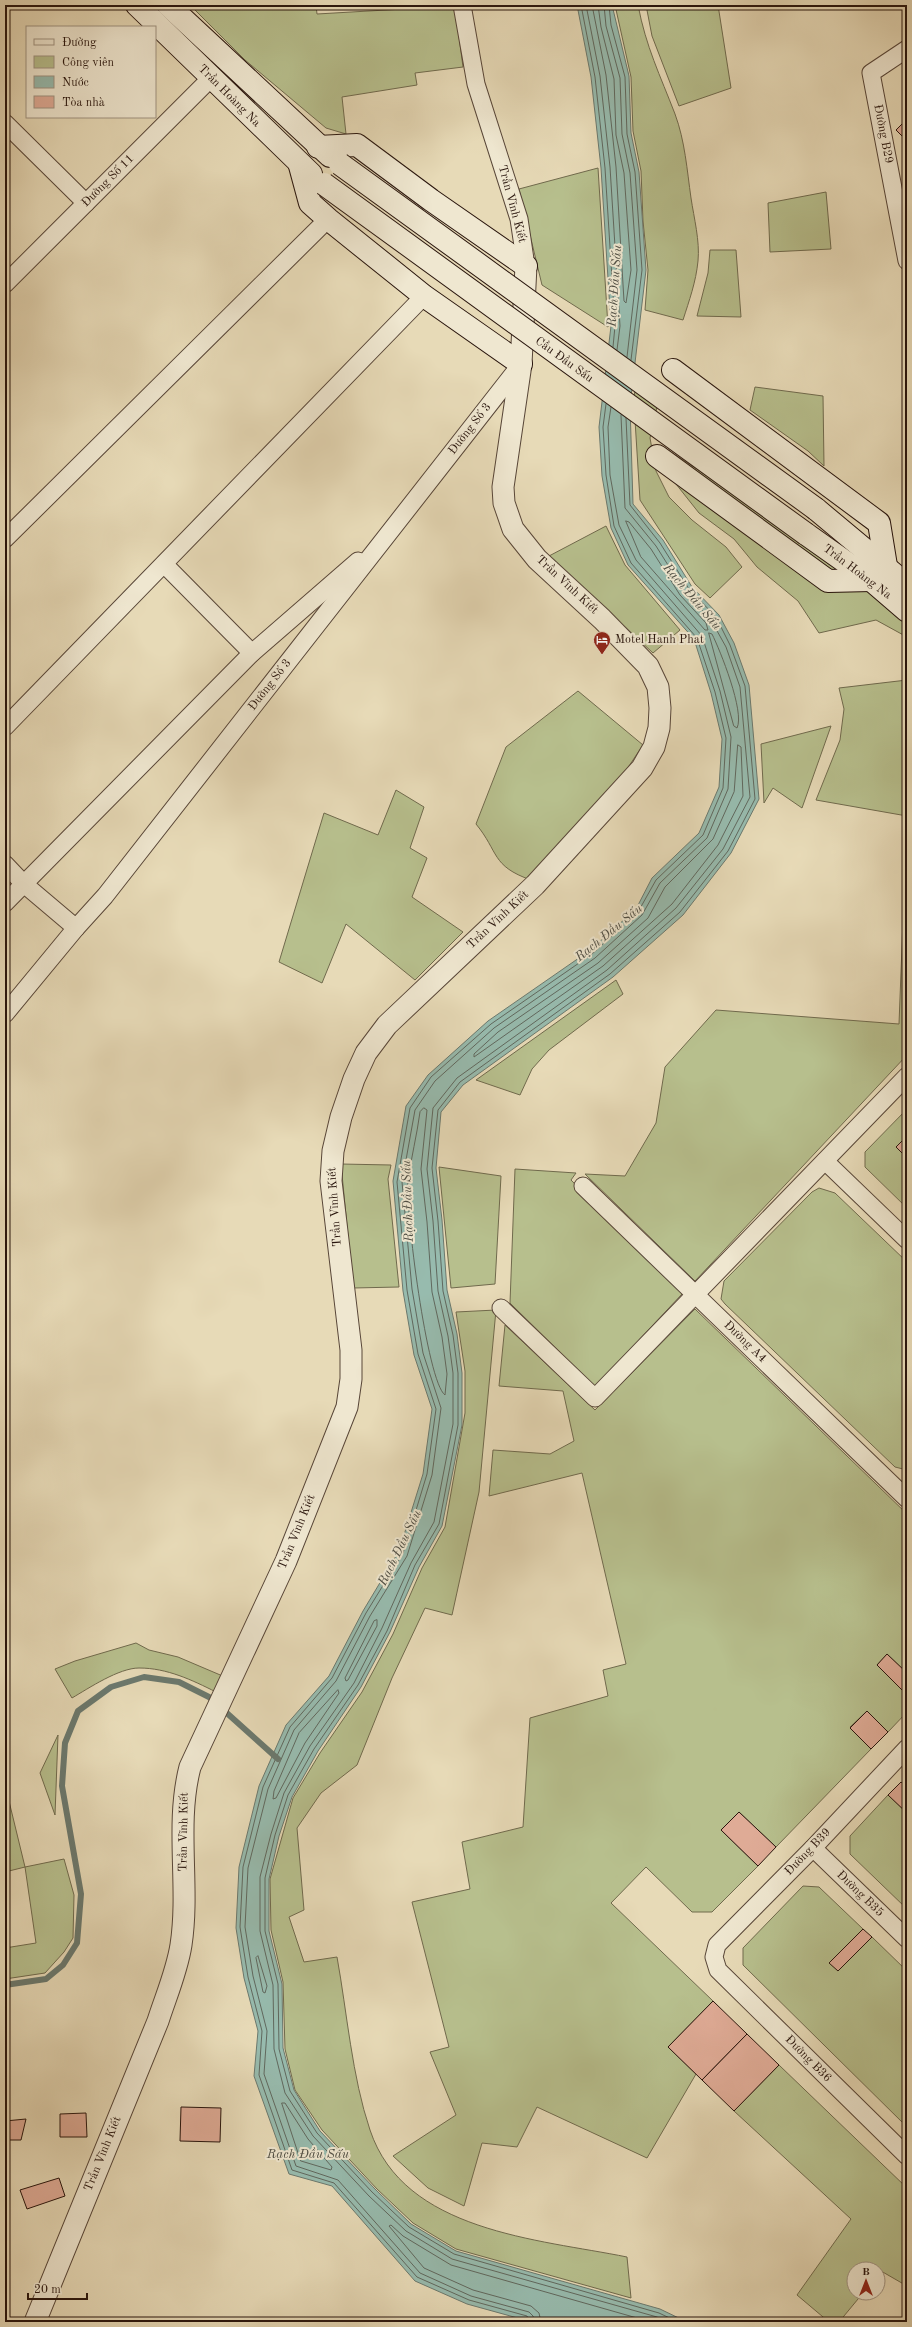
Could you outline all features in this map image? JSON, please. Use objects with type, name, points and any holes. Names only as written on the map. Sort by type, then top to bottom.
[{"type":"main road","name":"Trần Hoàng Na","points":[[137,5],[300,166],[324,184]]},
{"type":"main road","name":"Trần Hoàng Na","points":[[168,5],[318,147],[816,509],[879,573],[907,611]]},
{"type":"main road","points":[[318,147],[357,145],[431,200],[526,266]]},
{"type":"main road","points":[[300,166],[310,203],[424,296],[521,364]]},
{"type":"main road","name":"Cầu Đầu Sấu","points":[[324,184],[806,534]]},
{"type":"main road","points":[[657,456],[828,581],[879,573],[879,523],[672,370]]},
{"type":"main road","name":"Trần Hoàng Na","points":[[806,534],[879,573],[907,584]]},
{"type":"street","name":"Trần Vĩnh Kiết","points":[[35,2322],[158,2021],[174,1975],[181,1945],[185,1788],[190,1767],[286,1561],[347,1407],[350,1379],[350,1350],[331,1181],[333,1151],[341,1117],[354,1080],[366,1053],[387,1025],[535,885],[637,773],[654,747],[660,728],[658,687],[648,666],[602,619],[537,559],[513,529],[506,516],[503,487],[521,364],[526,266],[519,219],[476,84],[462,5]]},
{"type":"street","name":"Đường B29","points":[[907,49],[871,73],[907,262]]},
{"type":"street","name":"Đường Số 11","points":[[5,284],[211,78]]},
{"type":"street","points":[[5,123],[86,203]]},
{"type":"street","points":[[5,539],[328,219]]},
{"type":"street","points":[[5,727],[424,296]]},
{"type":"street","name":"Đường Số 3","points":[[5,1014],[76,928],[105,896],[521,364]]},
{"type":"street","points":[[5,903],[252,653],[387,536]]},
{"type":"street","points":[[164,564],[252,653]]},
{"type":"street","points":[[5,864],[24,884],[76,928]]},
{"type":"street","points":[[501,1308],[595,1398],[907,1076]]},
{"type":"street","points":[[825,1161],[907,1240]]},
{"type":"street","name":"Đường A4","points":[[583,1186],[907,1499]]},
{"type":"street","name":"Đường B39","points":[[714,1958],[717,1945],[907,1748]]},
{"type":"street","name":"Đường B35","points":[[812,1848],[907,1939]]},
{"type":"street","name":"Đường B36","points":[[714,1958],[718,1970],[907,2156]]},
{"type":"green space","points":[[190,5],[316,5],[317,14],[455,6],[463,67],[415,73],[417,85],[342,97],[346,134],[326,128],[245,60]]},
{"type":"green space","points":[[615,5],[638,5],[649,48],[675,114],[681,135],[698,246],[697,269],[694,284],[683,320],[645,310],[648,270],[643,221],[641,171],[633,131],[631,77]]},
{"type":"green space","points":[[646,5],[718,5],[731,88],[679,106],[652,36]]},
{"type":"green space","points":[[598,168],[608,327],[542,285],[519,189]]},
{"type":"green space","points":[[826,192],[831,249],[770,252],[768,203]]},
{"type":"green space","points":[[710,250],[736,250],[741,317],[697,316],[708,273]]},
{"type":"green space","points":[[635,387],[658,402],[650,438],[656,471],[669,497],[692,520],[726,547],[742,567],[710,598],[695,584],[640,500],[634,404]]},
{"type":"green space","points":[[755,387],[823,396],[824,466],[808,451],[750,410]]},
{"type":"green space","points":[[665,448],[757,509],[830,565],[907,601],[907,637],[876,620],[819,633],[798,601],[757,567],[734,539],[699,513],[672,479]]},
{"type":"green space","points":[[606,526],[625,565],[680,630],[653,653],[549,556]]},
{"type":"green space","points":[[907,680],[907,816],[816,800],[840,740],[844,709],[839,688]]},
{"type":"green space","points":[[578,691],[643,745],[625,772],[531,880],[518,875],[502,864],[476,824],[506,747]]},
{"type":"green space","points":[[831,726],[802,808],[773,788],[764,803],[761,744]]},
{"type":"green space","points":[[396,790],[424,807],[410,848],[427,858],[412,897],[463,932],[415,980],[346,924],[322,983],[279,962],[324,813],[378,835]]},
{"type":"green space","points":[[907,816],[907,1055],[695,1281],[585,1174],[625,1176],[656,1123],[665,1067],[716,1010],[899,1024]]},
{"type":"green space","points":[[616,980],[623,994],[549,1050],[532,1069],[520,1095],[476,1080]]},
{"type":"green space","points":[[907,1109],[907,1136],[896,1147],[907,1158],[907,1208],[865,1167],[865,1152]]},
{"type":"green space","points":[[341,1164],[391,1165],[388,1179],[399,1287],[353,1288]]},
{"type":"green space","points":[[439,1167],[501,1176],[495,1284],[451,1288]]},
{"type":"green space","points":[[515,1169],[576,1173],[571,1180],[682,1294],[595,1387],[510,1303]]},
{"type":"green space","points":[[819,1188],[835,1193],[907,1262],[907,1470],[895,1467],[721,1299],[724,1281],[812,1192]]},
{"type":"green space","points":[[695,1309],[907,1514],[907,1673],[887,1654],[877,1665],[907,1695],[907,1712],[888,1732],[867,1711],[850,1727],[871,1749],[776,1847],[739,1812],[721,1830],[758,1866],[712,1912],[692,1912],[646,1867],[611,1903],[713,2001],[668,2047],[696,2074],[647,2158],[537,2107],[517,2147],[482,2143],[464,2206],[428,2188],[393,2156],[456,2115],[430,2052],[449,2047],[412,1902],[470,1889],[462,1842],[523,1827],[530,1718],[608,1696],[603,1670],[626,1664],[582,1473],[489,1496],[493,1450],[550,1454],[574,1441],[563,1391],[499,1386],[505,1325],[595,1410]]},
{"type":"green space","points":[[496,1310],[479,1492],[452,1615],[425,1608],[392,1678],[357,1765],[321,1793],[297,1828],[304,1910],[289,1917],[304,1962],[337,1957],[350,2044],[364,2110],[370,2130],[387,2164],[412,2190],[443,2210],[478,2225],[516,2236],[627,2257],[631,2298],[456,2249],[413,2223],[377,2189],[322,2130],[295,2090],[285,2049],[283,1982],[271,1930],[270,1879],[293,1798],[320,1753],[362,1692],[393,1634],[422,1568],[445,1527],[465,1413],[465,1371],[456,1312]]},
{"type":"green space","points":[[136,1643],[149,1650],[178,1657],[225,1677],[216,1692],[169,1672],[139,1668],[131,1669],[122,1671],[104,1679],[72,1698],[55,1669],[75,1661]]},
{"type":"green space","points":[[58,1735],[55,1815],[40,1773]]},
{"type":"green space","points":[[888,1795],[907,1813],[907,1909],[850,1854],[850,1836]]},
{"type":"green space","points":[[5,1797],[8,1797],[25,1867],[5,1872]]},
{"type":"green space","points":[[64,1859],[74,1895],[73,1938],[64,1952],[45,1973],[5,1979],[5,1948],[36,1943],[25,1867]]},
{"type":"green space","points":[[803,1886],[819,1887],[863,1929],[830,1963],[838,1971],[872,1937],[907,1971],[907,2127],[743,1965],[743,1948]]},
{"type":"green space","points":[[779,2065],[907,2188],[907,2286],[886,2274],[886,2261],[846,2261],[846,2301],[856,2301],[839,2322],[829,2322],[797,2295],[851,2219],[734,2111]]},
{"type":"water","name":"Rạch Đầu Sấu","points":[[577,5],[612,5],[629,76],[631,133],[639,172],[646,270],[630,405],[633,504],[663,540],[692,587],[719,615],[734,643],[749,685],[759,799],[731,853],[683,915],[613,977],[463,1085],[441,1112],[436,1168],[442,1220],[447,1290],[457,1334],[462,1373],[462,1425],[442,1526],[419,1567],[390,1632],[361,1687],[318,1751],[292,1797],[279,1836],[269,1879],[269,1931],[282,1984],[283,2048],[294,2090],[320,2131],[375,2189],[411,2224],[456,2251],[660,2309],[687,2322],[532,2322],[467,2304],[415,2281],[332,2186],[289,2174],[254,2076],[258,2031],[244,1978],[236,1928],[239,1867],[259,1786],[286,1725],[329,1676],[363,1611],[399,1551],[423,1474],[432,1409],[414,1355],[403,1291],[393,1181],[406,1106],[428,1075],[488,1021],[589,951],[636,909],[652,878],[699,833],[719,787],[722,739],[711,693],[694,639],[628,565],[611,528],[602,476],[599,427],[611,326],[601,168],[591,77]]},
{"type":"building","points":[[907,119],[907,141],[896,130]]},
{"type":"building","points":[[907,1136],[907,1154],[905,1156],[896,1147]]},
{"type":"building","points":[[887,1654],[907,1673],[907,1695],[877,1665]]},
{"type":"building","points":[[867,1711],[888,1732],[871,1749],[850,1728]]},
{"type":"building","points":[[901,1782],[907,1787],[907,1813],[888,1795]]},
{"type":"building","points":[[739,1812],[776,1847],[758,1866],[721,1830]]},
{"type":"building","points":[[863,1929],[872,1937],[838,1971],[829,1963]]},
{"type":"building","points":[[713,2001],[747,2034],[702,2080],[668,2047]]},
{"type":"building","points":[[747,2034],[779,2065],[734,2111],[702,2080]]},
{"type":"building","points":[[181,2107],[221,2108],[220,2142],[180,2141]]},
{"type":"building","points":[[86,2113],[87,2137],[60,2137],[60,2114]]},
{"type":"building","points":[[26,2119],[21,2140],[5,2140],[5,2121]]},
{"type":"building","points":[[59,2178],[65,2196],[27,2209],[20,2190]]},
{"type":"waterway","points":[[5,1985],[46,1979],[63,1965],[77,1943],[81,1894],[62,1786],[65,1743],[78,1711],[111,1687],[144,1677],[179,1682],[209,1697],[278,1759]]},
{"type":"place","name":"Motel Hanh Phat","points":[[602,655]]}]
